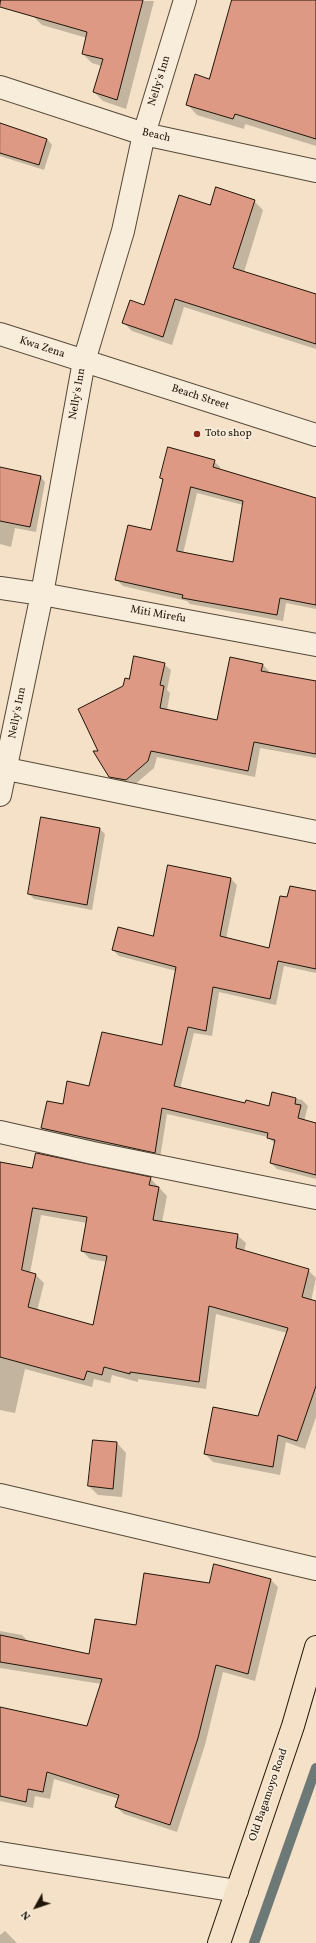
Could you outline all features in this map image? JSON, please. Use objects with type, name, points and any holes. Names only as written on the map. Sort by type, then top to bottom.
[{"type":"main road","name":"Old Bagamoyo Road","points":[[219,1943],[293,1726],[314,1659]]},
{"type":"street","name":"Nelly's Inn","points":[[0,795],[7,769],[42,594],[84,361],[122,231],[144,134],[185,0]]},
{"type":"street","name":"Beach","points":[[0,87],[144,134],[316,171]]},
{"type":"street","name":"Kwa Zena","points":[[0,334],[84,361]]},
{"type":"street","name":"Beach Street","points":[[84,361],[316,435]]},
{"type":"street","name":"Miti Mirefu","points":[[0,588],[42,594],[316,645]]},
{"type":"street","points":[[7,769],[316,832]]},
{"type":"street","points":[[0,1132],[93,1153],[316,1198]]},
{"type":"street","points":[[0,1495],[316,1568]]},
{"type":"street","points":[[0,1853],[237,1891]]},
{"type":"building","points":[[1,0],[143,0],[117,100],[93,92],[103,59],[82,54],[87,32],[0,7]]},
{"type":"building","points":[[232,0],[316,0],[316,139],[235,114],[233,119],[186,105],[195,74],[209,79]]},
{"type":"building","points":[[0,123],[47,139],[39,165],[0,153]]},
{"type":"building","points":[[216,187],[255,200],[233,268],[316,294],[316,344],[175,299],[163,337],[122,323],[130,300],[144,305],[179,195],[210,205]]},
{"type":"building","points":[[168,447],[215,460],[213,467],[316,498],[316,605],[280,598],[277,615],[182,598],[183,595],[115,580],[128,525],[151,530],[163,479],[160,478]],"holes":[[[191,487],[243,501],[233,562],[177,551]]]},
{"type":"building","points":[[0,467],[41,476],[30,527],[0,521]]},
{"type":"building","points":[[134,656],[165,663],[160,685],[164,686],[160,708],[217,720],[230,657],[263,664],[261,671],[316,681],[316,754],[254,742],[248,771],[151,751],[148,761],[126,780],[109,777],[93,751],[98,751],[78,709],[123,686],[125,678],[129,679]]},
{"type":"building","points":[[41,817],[100,828],[87,905],[28,894]]},
{"type":"building","points":[[168,865],[231,878],[220,936],[269,948],[280,896],[287,897],[290,886],[316,891],[316,969],[278,961],[270,999],[213,987],[206,1031],[188,1027],[174,1086],[245,1103],[246,1100],[269,1106],[272,1092],[296,1098],[295,1104],[301,1105],[298,1118],[316,1123],[316,1175],[270,1163],[275,1140],[267,1138],[268,1133],[162,1108],[155,1153],[41,1128],[47,1101],[63,1104],[67,1081],[89,1086],[102,1032],[162,1045],[176,967],[112,950],[118,927],[153,936]]},
{"type":"building","points":[[36,1153],[151,1177],[149,1185],[159,1187],[153,1220],[238,1234],[236,1248],[309,1269],[302,1297],[316,1301],[316,1386],[297,1441],[278,1435],[273,1467],[204,1454],[213,1407],[258,1416],[288,1328],[209,1306],[199,1382],[130,1372],[130,1374],[104,1367],[102,1375],[87,1371],[84,1380],[0,1357],[0,1162],[32,1168]],"holes":[[[33,1208],[87,1217],[81,1251],[107,1256],[93,1325],[28,1307],[36,1274],[22,1270]]]},
{"type":"building","points":[[93,1440],[117,1442],[113,1489],[88,1486]]},
{"type":"building","points":[[214,1564],[271,1579],[248,1674],[216,1665],[198,1738],[170,1825],[115,1807],[119,1795],[47,1772],[43,1792],[28,1789],[26,1802],[0,1796],[0,1707],[87,1726],[102,1679],[0,1662],[0,1635],[89,1654],[95,1619],[136,1625],[144,1573],[209,1583]]},
{"type":"waterway","points":[[254,1943],[316,1768]]},
{"type":"place","name":"Toto shop","points":[[197,434]]}]
